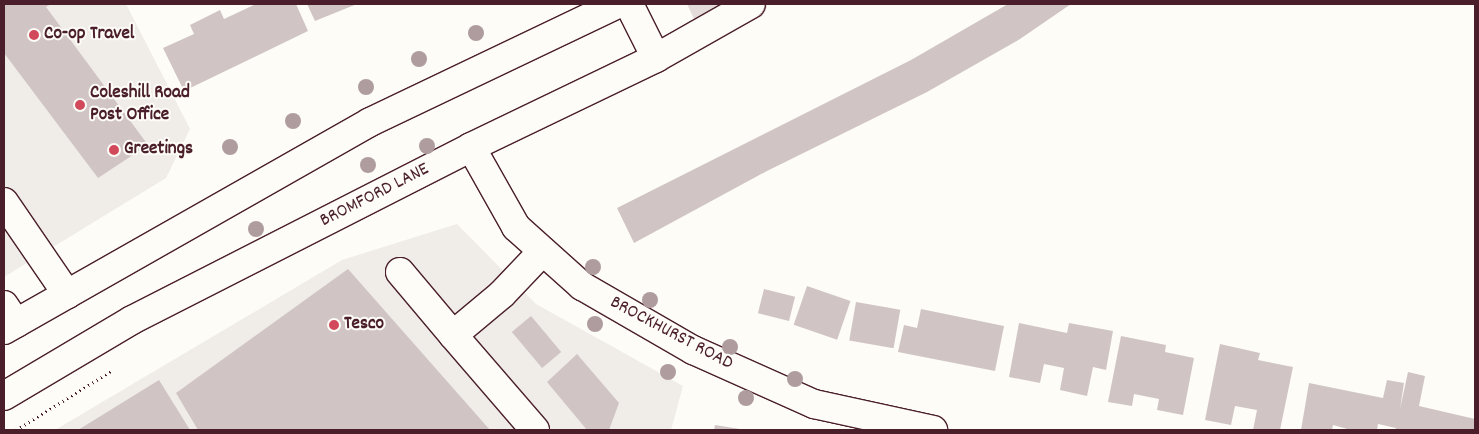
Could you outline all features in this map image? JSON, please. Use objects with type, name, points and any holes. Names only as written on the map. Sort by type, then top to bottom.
[{"type":"main road","points":[[8,319],[67,294],[370,122],[617,4]]},
{"type":"main road","points":[[629,4],[656,58]]},
{"type":"main road","name":"BROMFORD LANE","points":[[4,396],[132,320],[471,147],[656,58],[751,4]]},
{"type":"main road","name":"BROCKHURST ROAD","points":[[471,147],[516,227],[582,286],[693,350],[814,404],[933,430]]},
{"type":"main road","points":[[4,202],[67,294]]},
{"type":"main road","points":[[453,335],[502,294],[543,251]]},
{"type":"main road","points":[[400,272],[535,430]]},
{"type":"shaded area","points":[[4,4],[126,4],[190,129],[166,178],[4,277]]},
{"type":"shaded area","points":[[687,4],[727,4],[695,21]]},
{"type":"shaded area","points":[[457,224],[536,304],[683,386],[671,430],[55,430],[342,260]]},
{"type":"building","points":[[4,4],[51,4],[46,7],[148,145],[98,178],[4,53]]},
{"type":"building","points":[[256,4],[296,4],[308,31],[184,91],[163,48],[194,34],[190,25],[220,10],[224,19]]},
{"type":"building","points":[[307,4],[357,4],[315,21]]},
{"type":"building","points":[[1008,4],[1071,4],[1020,39],[927,92],[767,171],[634,243],[617,208],[911,60]]},
{"type":"building","name":"Tesco","points":[[348,269],[490,430],[198,430],[176,393]]},
{"type":"building","points":[[807,286],[850,301],[837,340],[794,325]]},
{"type":"building","points":[[764,289],[795,297],[789,321],[758,313]]},
{"type":"building","points":[[856,302],[900,310],[894,348],[849,340]]},
{"type":"building","points":[[921,309],[1004,326],[995,371],[898,352],[904,325],[917,328]]},
{"type":"building","points":[[531,316],[561,352],[542,368],[512,332]]},
{"type":"building","points":[[1019,323],[1067,333],[1069,323],[1113,331],[1106,370],[1093,367],[1087,396],[1060,390],[1064,368],[1044,364],[1040,383],[1009,377]]},
{"type":"building","points":[[1121,336],[1166,345],[1165,352],[1194,358],[1183,415],[1157,410],[1159,399],[1134,394],[1132,406],[1108,402]]},
{"type":"building","points":[[1220,344],[1260,353],[1258,360],[1293,367],[1280,430],[1253,430],[1257,410],[1235,406],[1231,425],[1205,420]]},
{"type":"building","points":[[577,354],[619,403],[609,430],[587,430],[547,382]]},
{"type":"building","points":[[1408,372],[1425,376],[1419,406],[1475,419],[1475,430],[1395,430],[1396,428],[1378,424],[1377,430],[1351,430],[1333,425],[1332,430],[1301,430],[1309,383],[1383,398],[1387,380],[1404,383],[1400,409]]},
{"type":"building","points":[[159,380],[190,430],[78,430]]},
{"type":"building","points":[[715,425],[740,429],[740,430],[714,430]]},
{"type":"place","name":"Co-op Travel","points":[[34,35]]},
{"type":"place","name":"Coleshill Road Post Office","points":[[80,105]]},
{"type":"place","name":"Greetings","points":[[114,150]]},
{"type":"place","name":"Tesco","points":[[334,325]]}]
